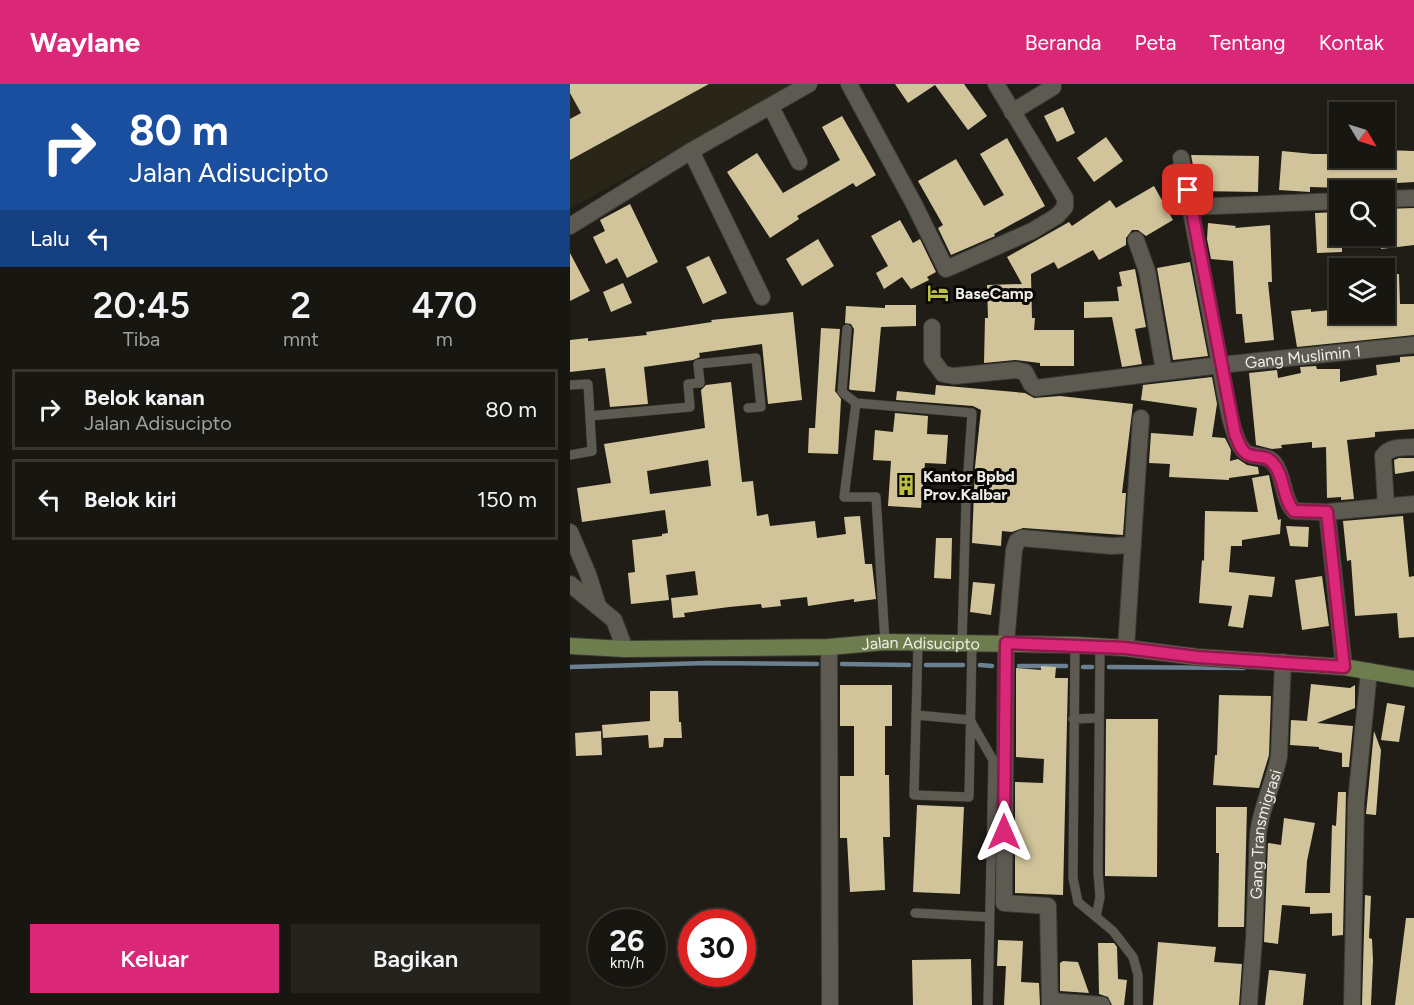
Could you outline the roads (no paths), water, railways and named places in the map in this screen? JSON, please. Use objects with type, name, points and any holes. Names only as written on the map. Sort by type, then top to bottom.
[{"type":"main road","name":"Jalan Adisucipto","points":[[570,646],[625,649],[829,647],[885,642],[1075,645],[1126,648],[1197,657],[1344,667],[1414,679]]},
{"type":"street","points":[[570,226],[691,151],[809,84]]},
{"type":"street","points":[[849,84],[914,204],[946,269],[1032,231],[1057,216],[1065,207],[1065,198],[996,84]]},
{"type":"street","points":[[1012,112],[1053,87]]},
{"type":"street","points":[[771,106],[800,162]]},
{"type":"street","points":[[691,151],[762,297]]},
{"type":"street","points":[[932,327],[932,359],[943,374],[954,376],[1016,370],[1025,372],[1031,384],[1036,388],[1220,365],[1181,158]]},
{"type":"street","points":[[1395,199],[1414,198]]},
{"type":"street","points":[[1191,207],[1329,201]]},
{"type":"street","points":[[1136,240],[1147,271],[1164,371]]},
{"type":"street","name":"Gang Muslimin 1","points":[[1327,512],[1294,511],[1289,504],[1280,475],[1273,462],[1267,458],[1246,454],[1241,448],[1235,434],[1220,365],[1414,345]]},
{"type":"street","points":[[1126,648],[1141,418]]},
{"type":"street","points":[[1386,507],[1383,456],[1394,448],[1414,447]]},
{"type":"street","points":[[1344,667],[1327,512],[1414,504]]},
{"type":"street","points":[[570,532],[588,574],[598,606]]},
{"type":"street","points":[[1102,1005],[1050,1003],[1048,906],[1004,903],[1006,643],[1014,550],[1017,541],[1022,538],[1111,546],[1133,545]]},
{"type":"street","points":[[570,584],[614,620],[625,649]]},
{"type":"street","points":[[829,647],[830,1005]]},
{"type":"street","name":"Gang Transmigrasi","points":[[1249,1005],[1258,834],[1260,817],[1279,756],[1283,662]]},
{"type":"street","points":[[1352,1005],[1356,802],[1369,671]]},
{"type":"lane","points":[[847,329],[842,392],[856,403],[972,413],[966,500],[969,797],[914,795],[918,643]]},
{"type":"lane","points":[[590,416],[690,406],[688,384],[700,383],[698,364],[756,358],[761,407],[748,408]]},
{"type":"lane","points":[[570,385],[588,384],[592,451],[570,455]]},
{"type":"lane","points":[[856,403],[844,497],[876,497],[885,642]]},
{"type":"lane","points":[[1075,645],[1073,878],[1078,902],[1122,941],[1132,957],[1138,975],[1138,1005]]},
{"type":"lane","points":[[1096,917],[1100,897],[1098,872],[1100,646]]},
{"type":"lane","points":[[916,716],[970,720]]},
{"type":"lane","points":[[1073,719],[1099,718]]},
{"type":"lane","points":[[970,720],[993,760],[988,1005]]},
{"type":"lane","points":[[915,913],[989,917]]},
{"type":"waterway","points":[[570,667],[706,663],[817,664]]},
{"type":"waterway","points":[[842,664],[909,665]]},
{"type":"waterway","points":[[926,665],[963,665]]},
{"type":"waterway","points":[[980,665],[992,666]]},
{"type":"waterway","points":[[1019,666],[1066,666]]},
{"type":"waterway","points":[[1083,667],[1092,667]]},
{"type":"waterway","points":[[1109,667],[1244,668]]},
{"type":"place","name":"BaseCamp","points":[[938,293]]},
{"type":"place","name":"Kantor Bpbd Prov.Kalbar","points":[[906,485]]}]
